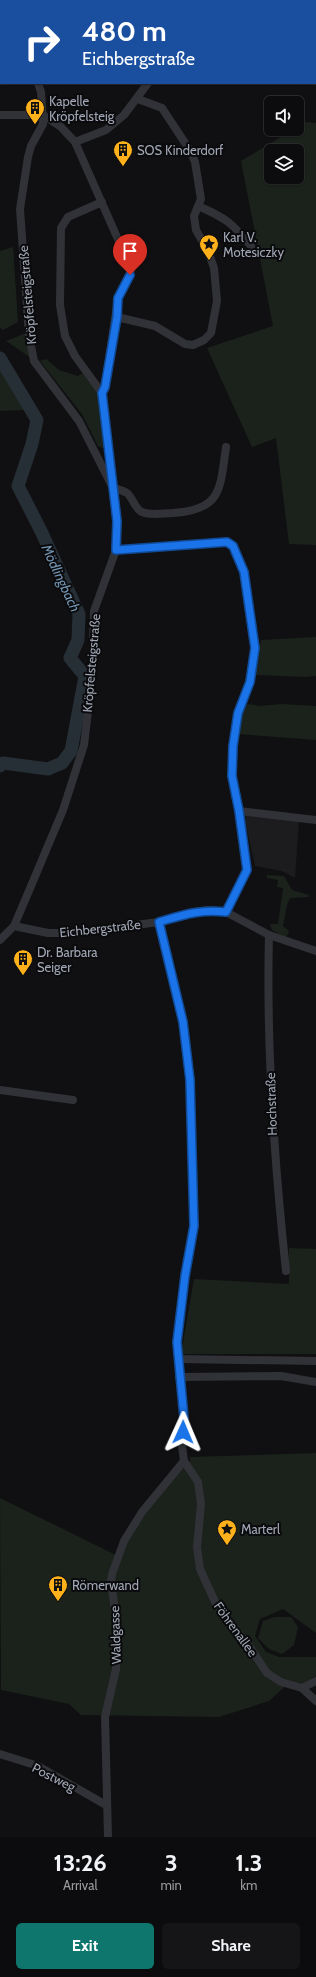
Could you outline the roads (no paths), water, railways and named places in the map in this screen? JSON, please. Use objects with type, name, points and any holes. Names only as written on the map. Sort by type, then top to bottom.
[{"type":"street","name":"Kröpfelsteigstraße","points":[[14,926],[62,810],[84,745],[92,678],[94,611],[116,550],[117,521],[113,488],[79,420],[34,361],[29,336],[20,209],[28,157],[31,146],[43,124],[41,92],[38,84]]},
{"type":"street","points":[[75,142],[106,130],[124,115],[138,99],[147,84]]},
{"type":"street","points":[[117,317],[155,326],[189,345],[193,345],[204,340],[211,333],[217,301],[214,268],[208,251],[196,230],[194,216],[201,199],[195,162],[191,152],[162,108],[138,99]]},
{"type":"street","points":[[0,115],[43,115],[61,127],[75,142],[124,252],[133,258],[130,275],[118,298],[117,317],[105,387],[102,393]]},
{"type":"street","points":[[102,202],[68,217],[61,228],[60,305],[65,336],[71,348],[102,393],[112,468],[113,488],[127,493],[140,512],[148,514],[192,512],[205,507],[216,495],[220,483],[226,447]]},
{"type":"street","points":[[198,206],[218,214],[233,225],[251,246]]},
{"type":"street","points":[[116,550],[227,542],[233,546],[244,572],[255,648],[250,682],[238,713],[233,746],[232,776],[239,811],[247,870],[226,912]]},
{"type":"street","points":[[239,811],[316,820]]},
{"type":"street","name":"Eichbergstraße","points":[[14,926],[48,933],[74,933],[159,922],[194,912],[208,910],[226,912],[269,936],[316,951]]},
{"type":"street","points":[[159,922],[183,1022],[190,1080],[194,1226],[185,1276],[178,1334],[179,1377],[184,1418],[182,1446],[184,1461]]},
{"type":"street","points":[[0,940],[14,926]]},
{"type":"street","name":"Hochstraße","points":[[269,936],[268,980],[272,1136],[286,1271]]},
{"type":"street","points":[[0,1090],[73,1100]]},
{"type":"street","points":[[178,1359],[316,1361]]},
{"type":"street","points":[[179,1377],[281,1376],[316,1382]]},
{"type":"street","name":"Föhrenallee","points":[[184,1461],[198,1482],[202,1504],[197,1547],[200,1569],[216,1604],[251,1649],[267,1673],[282,1682],[302,1688],[316,1700]]},
{"type":"street","name":"Waldgasse","points":[[108,1837],[105,1717],[116,1669],[116,1619],[110,1582],[124,1541],[142,1512],[184,1461]]},
{"type":"street","points":[[302,1688],[316,1681]]},
{"type":"street","name":"Postweg","points":[[0,1754],[38,1766],[106,1805]]},
{"type":"waterway","name":"Mödlingbach","points":[[0,358],[37,420],[32,444],[18,486],[41,531],[79,614],[78,640],[70,658],[85,676],[71,751],[62,763],[48,769],[3,763],[0,766]]},
{"type":"place","name":"Kapelle Kröpfelsteig","points":[[35,125]]},
{"type":"place","name":"SOS Kinderdorf","points":[[123,167]]},
{"type":"place","name":"Karl V. Motesiczky","points":[[209,261]]},
{"type":"place","name":"Dr. Barbara Seiger","points":[[23,976]]},
{"type":"place","name":"Marterl","points":[[227,1546]]},
{"type":"place","name":"Römerwand","points":[[58,1602]]}]
